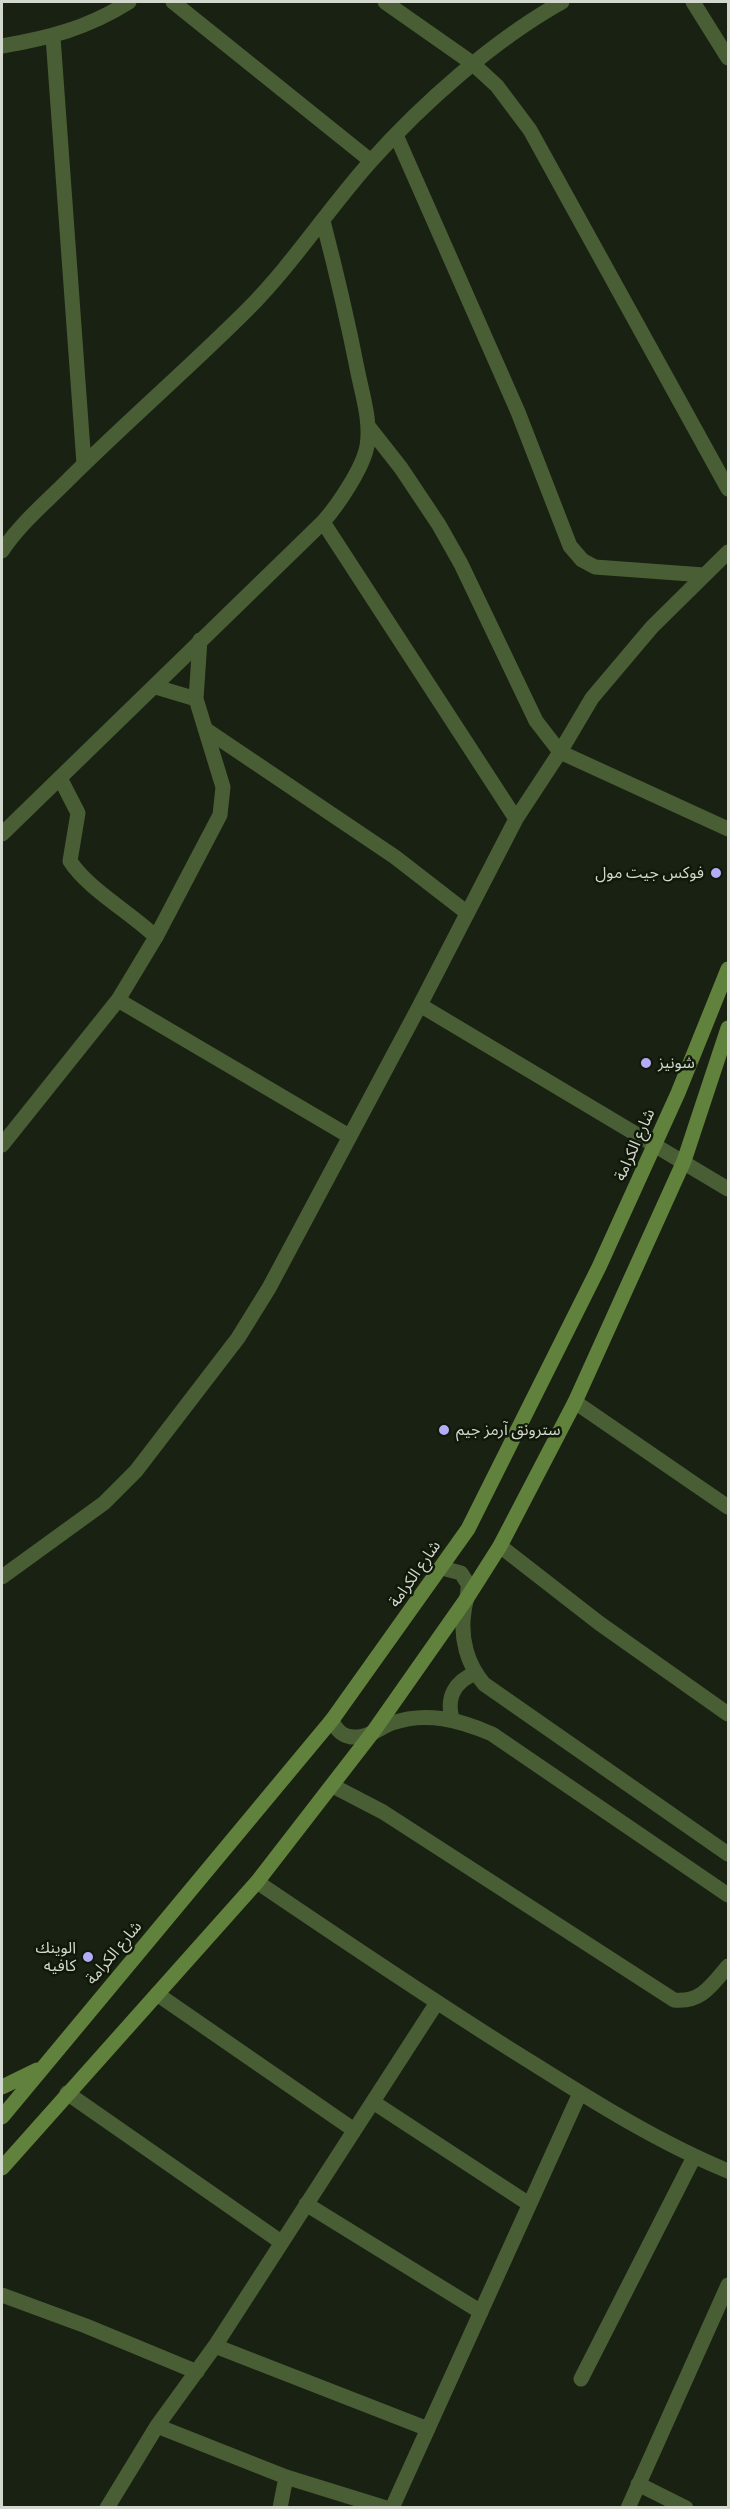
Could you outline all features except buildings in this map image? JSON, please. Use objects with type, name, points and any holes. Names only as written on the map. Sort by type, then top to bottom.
[{"type":"street","points":[[2,46],[53,37],[91,23],[129,2]]},
{"type":"street","points":[[173,2],[371,160]]},
{"type":"street","points":[[385,2],[472,63],[497,86],[530,130],[729,489]]},
{"type":"street","points":[[2,551],[6,539],[248,309],[371,160],[396,135],[472,63],[562,2]]},
{"type":"street","points":[[693,2],[729,58]]},
{"type":"street","points":[[53,37],[84,464]]},
{"type":"street","points":[[396,135],[518,412],[570,546],[582,560],[595,567],[704,576]]},
{"type":"street","points":[[2,834],[324,522],[335,509],[367,448],[368,426],[344,301],[323,220]]},
{"type":"street","points":[[368,426],[401,468],[439,525],[461,564],[536,721],[560,752],[729,829]]},
{"type":"street","points":[[324,522],[516,819]]},
{"type":"street","points":[[2,1577],[104,1503],[136,1471],[238,1338],[269,1288],[516,819],[592,698],[652,627],[729,552]]},
{"type":"street","points":[[2,1145],[118,1000],[156,937],[220,815],[222,786],[196,699],[200,640]]},
{"type":"street","points":[[156,687],[196,699]]},
{"type":"street","points":[[205,729],[395,857],[466,912]]},
{"type":"street","points":[[60,778],[78,813],[70,861],[78,874],[137,919],[156,937]]},
{"type":"street","name":"شارع الكرامة","points":[[2,2117],[332,1720],[468,1529],[527,1415],[655,1145],[729,969]]},
{"type":"street","points":[[118,1000],[349,1136]]},
{"type":"street","points":[[420,1005],[729,1189]]},
{"type":"street","points":[[2,2168],[257,1882],[373,1732],[467,1598],[500,1546],[575,1402],[684,1161],[729,1028]]},
{"type":"street","points":[[575,1402],[729,1507]]},
{"type":"street","points":[[500,1546],[598,1623],[729,1714]]},
{"type":"street","points":[[442,1568],[455,1569],[465,1578],[468,1591],[464,1612],[464,1641],[476,1673],[494,1692],[729,1854]]},
{"type":"street","points":[[452,1719],[449,1702],[455,1687],[476,1673]]},
{"type":"street","points":[[332,1720],[339,1731],[349,1737],[362,1737],[392,1723],[412,1718],[452,1719],[492,1734],[729,1895]]},
{"type":"street","points":[[333,1786],[383,1812],[674,2000],[688,2002],[700,1995],[729,1966]]},
{"type":"street","points":[[257,1882],[436,2004],[580,2093],[694,2157],[729,2171]]},
{"type":"street","points":[[157,1994],[354,2130]]},
{"type":"street","points":[[107,2508],[158,2426],[197,2372],[436,2004]]},
{"type":"street","points":[[2,2087],[43,2067]]},
{"type":"street","points":[[67,2093],[281,2242]]},
{"type":"street","points":[[392,2508],[580,2093]]},
{"type":"street","points":[[373,2102],[529,2204]]},
{"type":"street","points":[[580,2379],[694,2157]]},
{"type":"street","points":[[306,2204],[481,2312]]},
{"type":"street","points":[[628,2508],[729,2285]]},
{"type":"street","points":[[2,2295],[86,2326],[197,2372]]},
{"type":"street","points":[[214,2346],[428,2429]]},
{"type":"street","points":[[158,2426],[286,2477],[386,2508]]},
{"type":"street","points":[[280,2508],[286,2477]]},
{"type":"street","points":[[638,2484],[686,2508]]},
{"type":"place","name":"فوكس جيت مول","points":[[716,873]]},
{"type":"place","name":"شونيز","points":[[646,1063]]},
{"type":"place","name":"سترونق آرمز جيم","points":[[444,1430]]},
{"type":"place","name":"الوينك كافيه","points":[[88,1957]]}]
